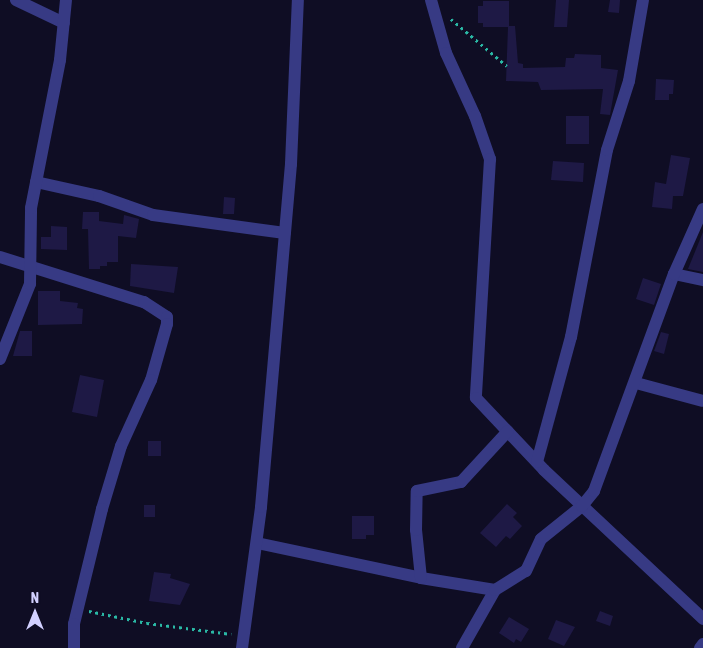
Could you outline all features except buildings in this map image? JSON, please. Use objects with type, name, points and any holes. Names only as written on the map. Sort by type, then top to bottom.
[{"type":"street","points":[[16,0],[64,22]]},
{"type":"street","points":[[0,359],[27,294],[32,269],[29,227],[60,60],[66,0]]},
{"type":"street","points":[[243,642],[257,543],[285,233],[298,0]]},
{"type":"street","points":[[537,462],[570,336],[607,150],[629,81],[643,0]]},
{"type":"street","points":[[432,2],[446,53],[475,116],[490,159],[476,398],[582,506],[703,619]]},
{"type":"street","points":[[36,182],[99,196],[153,215],[285,233]]},
{"type":"street","points":[[462,648],[495,590],[526,571],[541,539],[582,506],[603,474],[674,274],[703,209]]},
{"type":"street","points":[[0,257],[32,269],[144,302],[166,316],[167,324],[151,380],[113,470],[78,609],[74,648]]},
{"type":"street","points":[[674,274],[703,280]]},
{"type":"street","points":[[636,383],[703,401]]},
{"type":"street","points":[[421,578],[416,530],[417,491],[461,482],[508,431]]},
{"type":"street","points":[[257,543],[421,578],[495,590]]},
{"type":"street","points":[[700,648],[703,644]]},
{"type":"path","points":[[432,2],[507,66]]},
{"type":"path","points":[[78,609],[243,642]]}]
